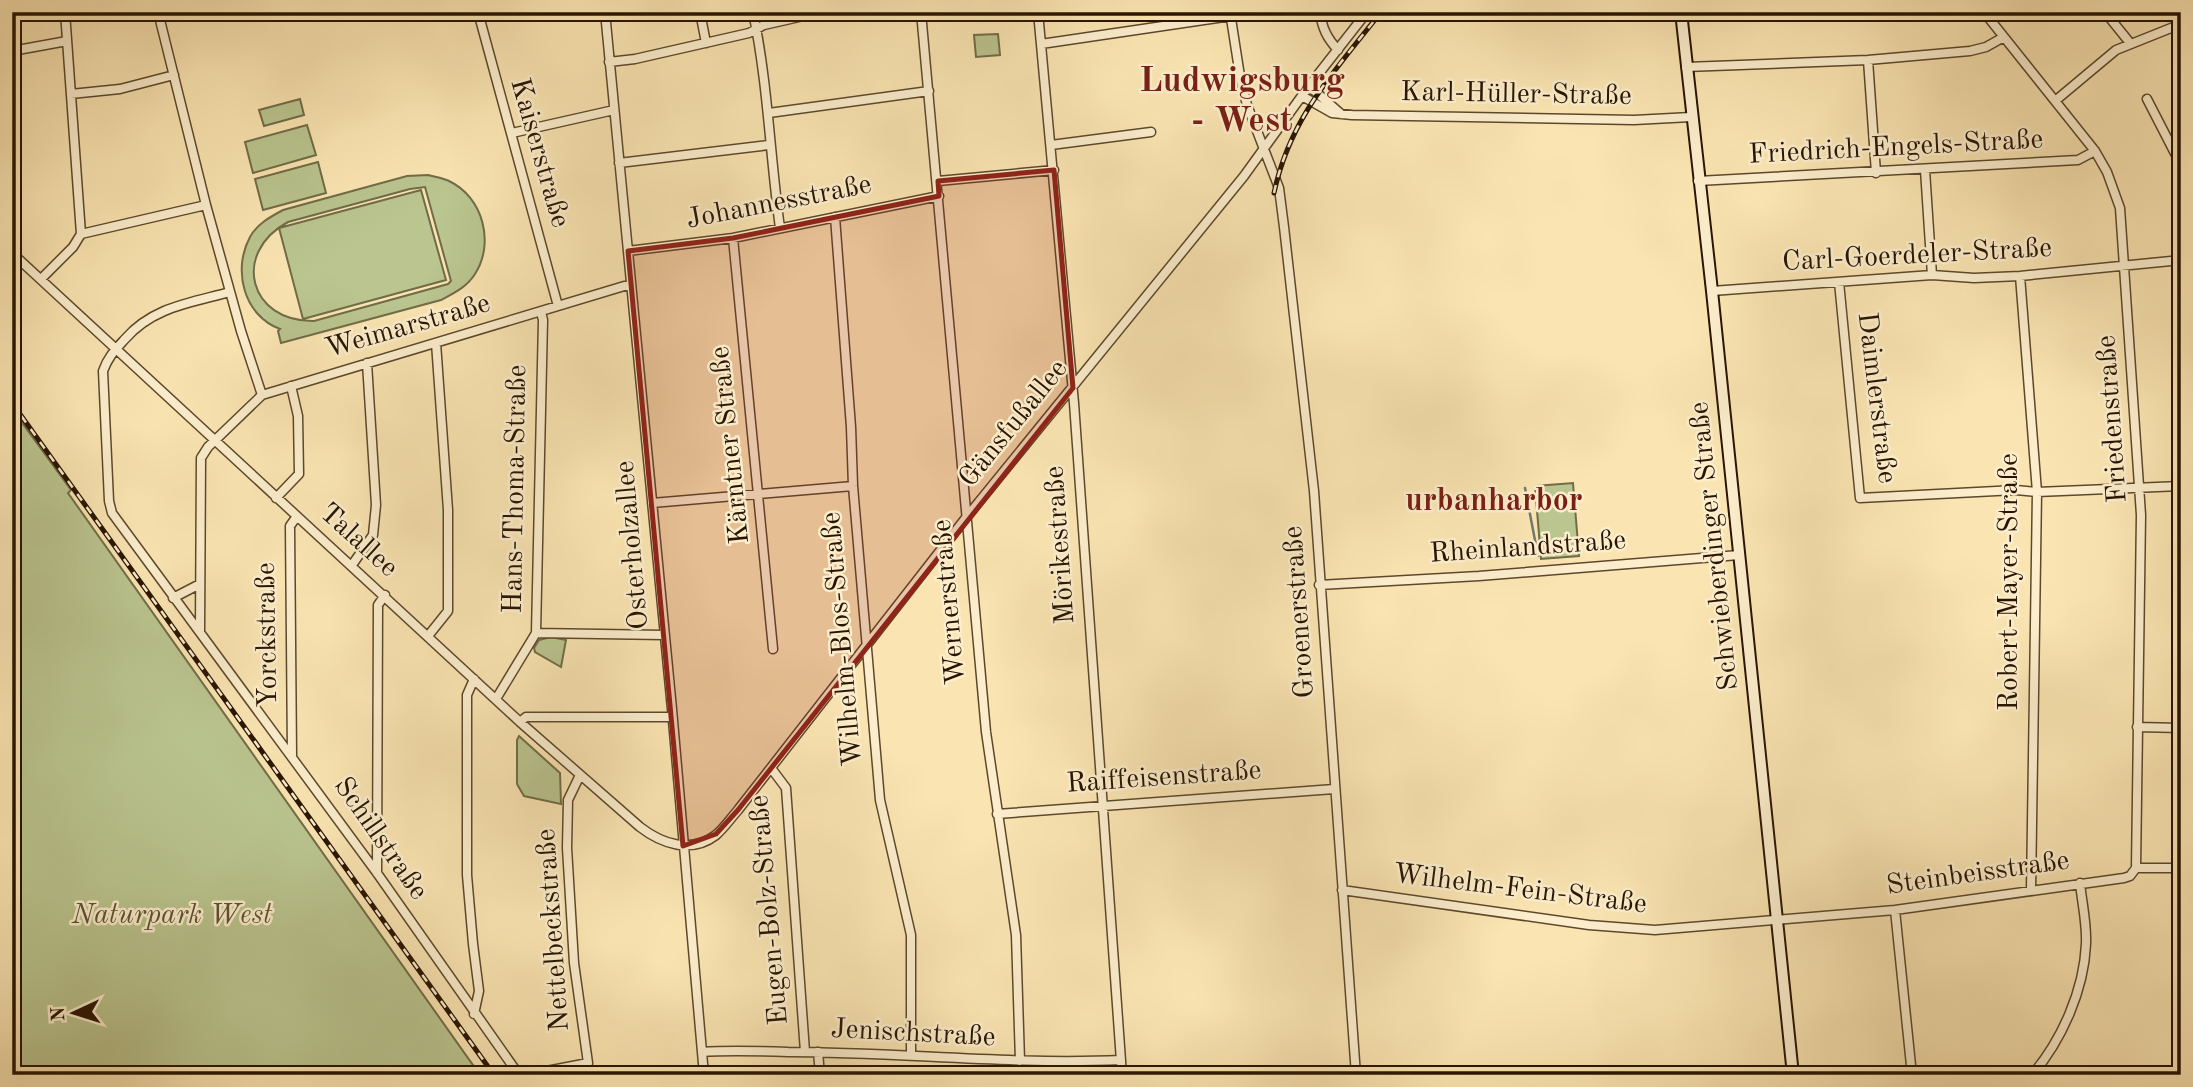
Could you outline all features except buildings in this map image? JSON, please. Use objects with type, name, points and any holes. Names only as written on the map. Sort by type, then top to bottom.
[{"type":"main road","name":"Schwieberdinger Straße","points":[[1681,12],[1793,1075]]},
{"type":"street","points":[[41,279],[73,247],[81,234],[65,12]]},
{"type":"street","points":[[158,12],[206,205],[262,395]]},
{"type":"street","name":"Kaiserstraße","points":[[478,12],[558,306]]},
{"type":"street","name":"Osterholzallee","points":[[605,12],[704,1075]]},
{"type":"street","points":[[700,12],[706,43]]},
{"type":"street","points":[[752,12],[769,113],[769,145],[780,228]]},
{"type":"street","points":[[609,62],[635,59],[750,33],[764,25],[821,12]]},
{"type":"street","name":"Wernerstraße","points":[[921,12],[985,732],[1016,935],[1020,1061]]},
{"type":"street","name":"Mörikestraße","points":[[1038,12],[1073,388],[1122,1075]]},
{"type":"street","points":[[1320,12],[1327,38],[1338,50]]},
{"type":"street","name":"Gänsfußallee","points":[[683,846],[703,842],[716,834],[771,768],[866,643],[1263,151],[1309,86],[1367,12]]},
{"type":"street","name":"Friedenstraße","points":[[1984,12],[2002,38],[2095,151],[2107,172],[2120,208],[2140,486],[2136,868]]},
{"type":"street","points":[[2105,12],[2130,43]]},
{"type":"street","points":[[1041,44],[1230,14]]},
{"type":"street","name":"Groenerstraße","points":[[1230,14],[1250,118],[1279,188],[1284,227],[1314,491],[1356,1075]]},
{"type":"street","points":[[2054,101],[2116,50],[2181,24]]},
{"type":"street","points":[[1686,67],[1868,60],[1970,51],[1986,47],[2002,38]]},
{"type":"street","points":[[12,51],[67,41]]},
{"type":"street","points":[[1868,60],[1876,173]]},
{"type":"street","points":[[71,94],[120,89],[174,75]]},
{"type":"street","points":[[1309,86],[1341,114]]},
{"type":"street","points":[[769,113],[929,91]]},
{"type":"street","name":"Karl-Hüller-Straße","points":[[1302,96],[1332,113],[1341,114],[1634,120],[1691,117]]},
{"type":"street","points":[[2147,99],[2181,165]]},
{"type":"street","points":[[512,133],[614,110]]},
{"type":"street","points":[[1051,145],[1151,131]]},
{"type":"street","points":[[619,163],[769,145]]},
{"type":"street","name":"Friedrich-Engels-Straße","points":[[1698,181],[2078,160],[2095,151]]},
{"type":"street","points":[[938,180],[1054,170]]},
{"type":"street","points":[[1925,170],[1932,275]]},
{"type":"street","name":"Johannesstraße","points":[[628,251],[733,237],[939,196]]},
{"type":"street","points":[[81,234],[206,205]]},
{"type":"street","name":"Wilhelm-Blos-Straße","points":[[835,217],[853,486],[880,800],[911,935],[911,1055]]},
{"type":"street","name":"Kärntner Straße","points":[[733,237],[773,649]]},
{"type":"street","name":"Talallee","points":[[12,253],[520,722],[650,835],[668,844],[683,846]]},
{"type":"street","name":"Carl-Goerdeler-Straße","points":[[1712,291],[1932,275],[1973,278],[2020,275],[2181,260]]},
{"type":"street","name":"Robert-Mayer-Straße","points":[[2020,275],[2037,492],[2031,890]]},
{"type":"street","name":"Daimlerstraße","points":[[1839,282],[1860,498],[2016,489],[2037,492],[2181,486]]},
{"type":"street","name":"Weimarstraße","points":[[214,441],[262,395],[631,284]]},
{"type":"street","points":[[115,349],[137,324],[165,310],[230,292]]},
{"type":"street","name":"Hans-Thoma-Straße","points":[[496,699],[536,633],[543,334],[541,312]]},
{"type":"street","points":[[428,636],[448,611],[448,510],[436,343]]},
{"type":"street","name":"Schillstraße","points":[[115,349],[107,357],[103,371],[109,501],[112,513],[377,873],[519,1075]]},
{"type":"street","points":[[352,565],[373,535],[376,505],[367,363]]},
{"type":"street","points":[[276,498],[299,474],[298,416],[291,386]]},
{"type":"street","points":[[200,632],[201,458],[214,441]]},
{"type":"street","points":[[652,503],[853,486]]},
{"type":"street","name":"Yorckstraße","points":[[292,756],[290,526],[297,516]]},
{"type":"street","name":"Rheinlandstraße","points":[[1320,585],[1492,575],[1739,555]]},
{"type":"street","points":[[173,598],[200,584]]},
{"type":"street","points":[[377,873],[378,605],[385,596]]},
{"type":"street","points":[[536,633],[664,635]]},
{"type":"street","points":[[474,679],[467,695],[467,875],[472,944],[479,991],[474,1014]]},
{"type":"street","points":[[520,722],[526,717],[672,717]]},
{"type":"street","points":[[2137,727],[2181,728]]},
{"type":"street","name":"Eugen-Bolz-Straße","points":[[771,768],[786,788],[806,1052]]},
{"type":"street","name":"Nettelbeckstraße","points":[[526,1075],[588,1063],[574,963],[567,848],[568,800],[580,775]]},
{"type":"street","name":"Raiffeisenstraße","points":[[997,814],[1334,789]]},
{"type":"street","name":"Steinbeisstraße","points":[[1777,920],[1895,909],[2124,878],[2130,876],[2136,868],[2181,868]]},
{"type":"street","points":[[2032,1075],[2056,1042],[2076,993],[2086,945],[2080,883]]},
{"type":"street","name":"Wilhelm-Fein-Straße","points":[[1342,890],[1589,925],[1654,930],[1777,920]]},
{"type":"street","points":[[1895,909],[1912,1075]]},
{"type":"street","name":"Jenischstraße","points":[[702,1052],[818,1052],[1020,1061],[1121,1060]]},
{"type":"street","name":"Eugen-Bolz-Straße","points":[[818,1052],[820,1075]]},
{"type":"highlighted area","points":[[1054,170],[1073,388],[738,810],[716,834],[683,846],[628,251],[733,238],[939,196],[938,181]]},
{"type":"green space","points":[[998,34],[1000,55],[976,57],[974,35]]},
{"type":"green space","points":[[300,99],[304,115],[264,126],[259,110]]},
{"type":"green space","points":[[307,125],[316,155],[253,173],[245,142]]},
{"type":"green space","points":[[318,162],[326,193],[263,210],[255,179]]},
{"type":"green space","points":[[428,175],[449,181],[461,188],[477,209],[485,235],[484,249],[472,279],[441,300],[281,343],[278,331],[280,329],[268,323],[250,303],[242,277],[245,250],[256,228],[283,210],[407,176]],"holes":[[[425,187],[451,281],[314,321],[292,318],[274,310],[262,298],[255,284],[254,267],[259,251],[270,235],[288,222]]]},
{"type":"green space","points":[[421,190],[446,280],[303,319],[279,228]]},
{"type":"green space","name":"Naturpark West","points":[[12,409],[71,490],[68,493],[480,1075],[12,1075]]},
{"type":"green space","points":[[1573,483],[1579,556],[1541,559],[1535,486]]},
{"type":"green space","points":[[551,637],[566,640],[561,667],[535,652],[534,648],[539,640]]},
{"type":"green space","points":[[519,736],[560,773],[561,804],[524,796],[517,784]]},
{"type":"waterway","points":[[1525,488],[1538,556]]},
{"type":"railway","points":[[1274,193],[1291,141],[1316,96],[1381,12]]},
{"type":"railway","points":[[12,403],[494,1075]]},
{"type":"district","name":"Ludwigsburg - West","points":[[1242,101]]},
{"type":"district","name":"urbanharbor","points":[[1494,502]]}]
